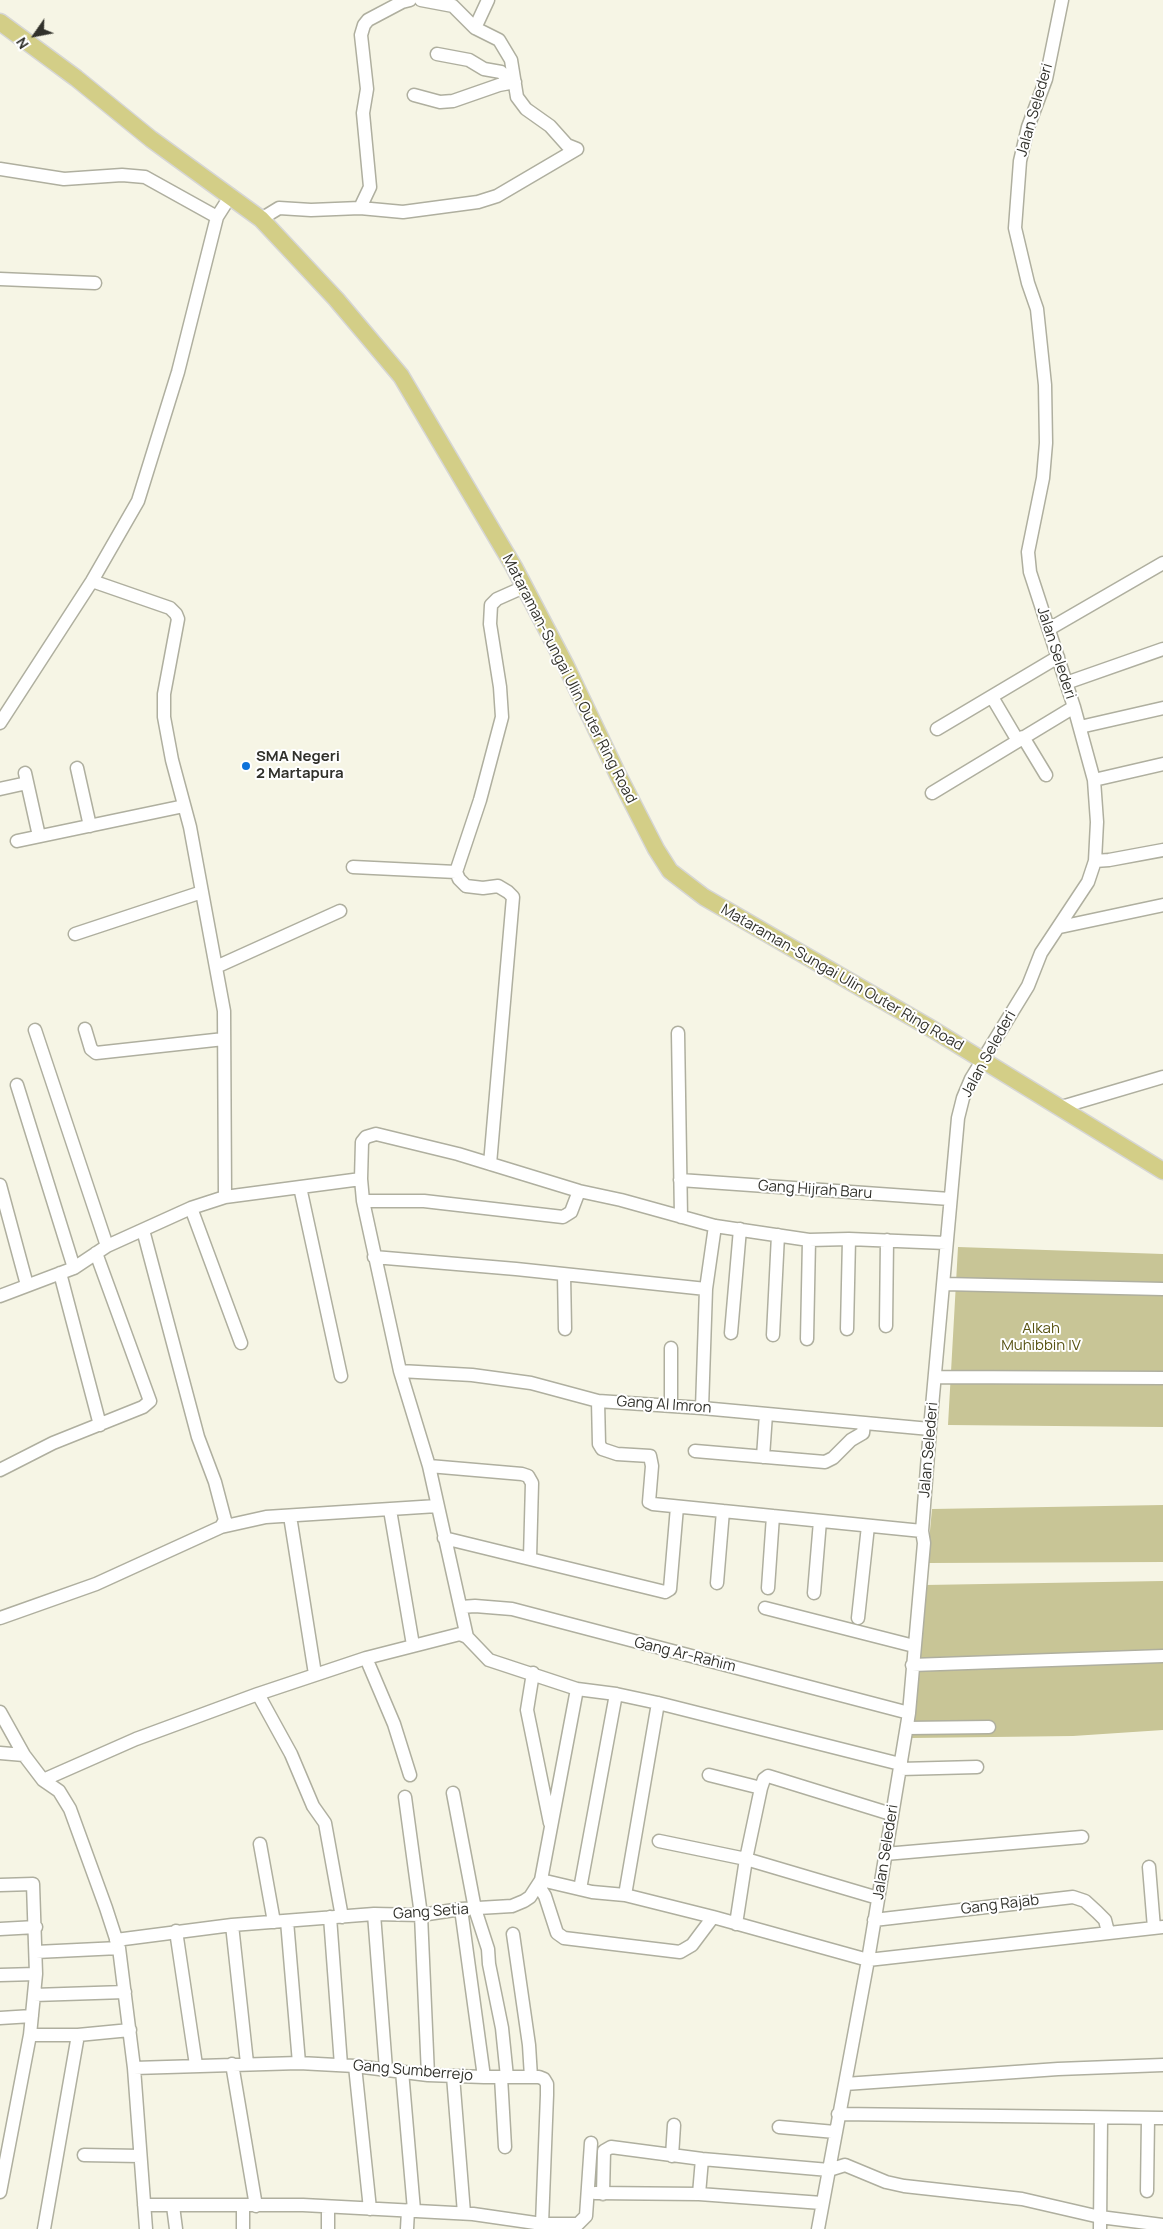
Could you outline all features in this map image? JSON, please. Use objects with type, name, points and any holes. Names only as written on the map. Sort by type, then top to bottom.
[{"type":"main road","name":"Mataraman-Sungai Ulin Outer Ring Road","points":[[0,22],[76,78],[151,139],[231,195],[261,219],[336,299],[401,376],[524,587],[566,666],[626,792],[656,849],[670,871],[704,897],[983,1060],[1163,1171]]},
{"type":"street","points":[[360,208],[368,195],[370,187],[363,112],[366,89],[361,35],[364,25],[368,20],[402,2],[410,0]]},
{"type":"street","points":[[261,219],[279,208],[311,210],[360,208],[403,212],[478,202],[497,196],[577,149],[567,144],[550,126],[522,104],[517,97],[513,82],[511,60],[498,40],[475,28],[453,6],[421,0]]},
{"type":"street","points":[[475,28],[488,0]]},
{"type":"street","name":"Jalan Selederi","points":[[818,2229],[868,1960],[909,1713],[924,1543],[922,1531],[930,1429],[958,1118],[963,1098],[983,1060],[1028,986],[1041,953],[1088,882],[1095,861],[1097,822],[1094,780],[1074,707],[1030,572],[1028,552],[1043,478],[1046,443],[1045,386],[1037,309],[1028,283],[1015,228],[1020,161],[1028,127],[1046,79],[1062,0]]},
{"type":"street","points":[[437,54],[469,60],[484,69],[501,72],[513,82]]},
{"type":"street","points":[[414,95],[440,102],[453,101],[513,82]]},
{"type":"street","points":[[0,169],[64,179],[122,175],[145,177],[217,216]]},
{"type":"street","points":[[0,723],[92,581],[132,512],[144,487],[178,372],[217,216],[231,195]]},
{"type":"street","points":[[0,279],[95,283]]},
{"type":"street","points":[[1049,629],[1163,563]]},
{"type":"street","points":[[92,581],[170,608],[178,619],[164,694],[164,716],[202,892],[224,1011],[225,1196]]},
{"type":"street","points":[[490,1164],[513,897],[498,886],[483,888],[466,886],[459,879],[456,872],[480,800],[502,717],[500,687],[490,624],[491,604],[497,599],[524,587]]},
{"type":"street","points":[[1066,683],[1163,649]]},
{"type":"street","points":[[937,730],[1058,657]]},
{"type":"street","points":[[992,697],[1046,775]]},
{"type":"street","points":[[932,793],[1074,707]]},
{"type":"street","points":[[1080,727],[1163,708]]},
{"type":"street","points":[[1094,780],[1163,764]]},
{"type":"street","points":[[77,768],[90,826]]},
{"type":"street","points":[[0,789],[26,778],[39,836]]},
{"type":"street","points":[[17,841],[184,806]]},
{"type":"street","points":[[1095,861],[1163,850]]},
{"type":"street","points":[[353,867],[456,872]]},
{"type":"street","points":[[75,934],[202,892]]},
{"type":"street","points":[[1060,927],[1163,905]]},
{"type":"street","points":[[216,967],[340,911]]},
{"type":"street","points":[[85,1029],[91,1049],[96,1053],[224,1039]]},
{"type":"street","points":[[35,1030],[107,1246]]},
{"type":"street","points":[[678,1034],[681,1217]]},
{"type":"street","points":[[1058,1108],[1163,1076]]},
{"type":"street","points":[[17,1085],[74,1268]]},
{"type":"street","points":[[467,1637],[429,1466],[400,1371],[374,1257],[360,1178],[362,1142],[366,1137],[376,1134],[490,1164],[579,1191],[715,1226],[809,1240],[849,1239],[946,1242]]},
{"type":"street","points":[[0,1296],[74,1268],[107,1246],[191,1208],[225,1196],[360,1178]]},
{"type":"street","name":"Gang Hijrah Baru","points":[[680,1180],[950,1199]]},
{"type":"street","points":[[0,1185],[27,1285]]},
{"type":"street","points":[[300,1187],[341,1376]]},
{"type":"street","points":[[363,1201],[424,1201],[563,1217],[571,1212],[579,1191]]},
{"type":"street","points":[[191,1208],[241,1343]]},
{"type":"street","points":[[702,1408],[706,1289],[715,1226]]},
{"type":"street","points":[[732,1333],[740,1229]]},
{"type":"street","points":[[143,1230],[198,1438],[215,1482],[225,1520],[221,1527]]},
{"type":"street","points":[[773,1335],[778,1234]]},
{"type":"street","points":[[847,1329],[849,1239]]},
{"type":"street","points":[[807,1339],[809,1240]]},
{"type":"street","points":[[886,1326],[887,1240]]},
{"type":"street","points":[[0,1470],[53,1443],[143,1407],[150,1401],[96,1254]]},
{"type":"street","points":[[374,1257],[706,1289]]},
{"type":"street","points":[[60,1273],[100,1425]]},
{"type":"street","points":[[564,1274],[565,1329]]},
{"type":"street","points":[[944,1284],[1163,1289]]},
{"type":"street","points":[[671,1348],[671,1406]]},
{"type":"street","name":"Gang Al Imron","points":[[400,1371],[472,1375],[532,1383],[598,1401],[702,1408],[930,1429]]},
{"type":"street","points":[[935,1377],[1163,1378]]},
{"type":"street","points":[[598,1401],[599,1444],[602,1449],[617,1454],[650,1456],[652,1466],[649,1502],[653,1504],[922,1531]]},
{"type":"street","points":[[763,1457],[766,1414]]},
{"type":"street","points":[[695,1451],[825,1462],[833,1458],[851,1440],[863,1433],[864,1423]]},
{"type":"street","points":[[429,1466],[522,1474],[531,1479],[530,1558]]},
{"type":"street","points":[[0,1618],[96,1584],[221,1527],[266,1517],[437,1506]]},
{"type":"street","points":[[444,1538],[667,1591],[670,1589],[677,1507]]},
{"type":"street","points":[[390,1510],[413,1646]]},
{"type":"street","points":[[717,1583],[723,1511]]},
{"type":"street","points":[[290,1516],[315,1674]]},
{"type":"street","points":[[768,1588],[773,1516]]},
{"type":"street","points":[[814,1593],[820,1521]]},
{"type":"street","points":[[858,1618],[868,1526]]},
{"type":"street","name":"Gang Ar-Rahim","points":[[461,1608],[476,1606],[512,1609],[909,1713]]},
{"type":"street","points":[[765,1608],[914,1646]]},
{"type":"street","points":[[43,1780],[136,1738],[315,1674],[366,1658],[460,1634],[467,1637],[489,1660],[578,1689],[616,1694],[658,1703],[900,1766],[977,1767]]},
{"type":"street","points":[[912,1665],[1163,1656]]},
{"type":"street","points":[[366,1658],[394,1724],[410,1775]]},
{"type":"street","points":[[533,1673],[527,1710],[552,1828]]},
{"type":"street","points":[[578,1689],[552,1828],[539,1884],[557,1933],[564,1938],[680,1952],[692,1945],[713,1917]]},
{"type":"street","points":[[258,1694],[291,1754],[313,1806],[325,1823],[336,1917],[341,2065]]},
{"type":"street","points":[[580,1889],[616,1694]]},
{"type":"street","points":[[625,1895],[658,1703]]},
{"type":"street","points":[[0,1712],[24,1755],[43,1780],[59,1791],[70,1809],[103,1898],[117,1944],[134,2068],[146,2229]]},
{"type":"street","points":[[906,1728],[989,1728]]},
{"type":"street","points":[[0,1753],[24,1755]]},
{"type":"street","points":[[709,1775],[761,1788]]},
{"type":"street","points":[[736,1924],[746,1859],[761,1788],[768,1776],[891,1814]]},
{"type":"street","points":[[453,1793],[475,1909],[488,1949],[489,1964],[502,2028],[505,2147]]},
{"type":"street","points":[[405,1797],[421,1915],[428,2075]]},
{"type":"street","points":[[885,1854],[1082,1837]]},
{"type":"street","points":[[659,1841],[746,1859],[878,1898]]},
{"type":"street","points":[[260,1844],[274,1922]]},
{"type":"street","points":[[539,1884],[625,1895],[868,1960],[1108,1932],[1159,1928],[1149,1867]]},
{"type":"street","points":[[0,1885],[33,1884],[36,1927],[36,1974],[30,2034],[2,2159],[0,2192]]},
{"type":"street","name":"Gang Setia","points":[[36,1952],[117,1944],[176,1931],[232,1925],[374,1914],[421,1915],[461,1909],[512,1906],[530,1897],[539,1884]]},
{"type":"street","name":"Gang Rajab","points":[[874,1920],[1073,1897],[1085,1901],[1098,1912],[1105,1920],[1108,1932]]},
{"type":"street","points":[[461,1909],[484,2077]]},
{"type":"street","points":[[374,1914],[386,2069]]},
{"type":"street","points":[[287,1921],[299,2064]]},
{"type":"street","points":[[232,1925],[247,2063]]},
{"type":"street","points":[[0,1929],[36,1927]]},
{"type":"street","points":[[176,1931],[196,2065]]},
{"type":"street","points":[[513,1934],[529,2045],[531,2077],[539,2077],[547,2084],[542,2224]]},
{"type":"street","points":[[0,1975],[36,1974]]},
{"type":"street","points":[[34,1995],[125,1992]]},
{"type":"street","points":[[0,2018],[32,2016]]},
{"type":"street","points":[[30,2034],[78,2035],[130,2030]]},
{"type":"street","points":[[44,2229],[78,2035]]},
{"type":"street","name":"Gang Sumberrejo","points":[[134,2068],[247,2063],[299,2064],[355,2066],[428,2075],[531,2077]]},
{"type":"street","points":[[232,2064],[249,2206],[243,2229]]},
{"type":"street","points":[[845,2084],[1058,2069],[1163,2065]]},
{"type":"street","points":[[355,2066],[370,2208]]},
{"type":"street","points":[[402,2071],[411,2210],[407,2229]]},
{"type":"street","points":[[453,2076],[464,2213]]},
{"type":"street","points":[[838,2114],[1163,2118]]},
{"type":"street","points":[[1100,2118],[1100,2223]]},
{"type":"street","points":[[1147,2191],[1148,2118]]},
{"type":"street","points":[[672,2156],[674,2126]]},
{"type":"street","points":[[779,2127],[835,2132]]},
{"type":"street","points":[[144,2205],[411,2210],[464,2213],[568,2226],[578,2224],[584,2220],[589,2192],[591,2143]]},
{"type":"street","points":[[603,2194],[604,2155],[608,2148],[702,2159],[830,2170],[846,2165],[886,2182],[904,2186],[1022,2199],[1100,2223],[1163,2225]]},
{"type":"street","points":[[84,2155],[140,2156]]},
{"type":"street","points":[[699,2194],[702,2159]]},
{"type":"street","points":[[589,2192],[603,2194],[699,2194],[822,2203]]},
{"type":"street","points":[[173,2206],[176,2229]]},
{"type":"street","points":[[328,2207],[328,2229]]},
{"type":"green space","name":"Alkah Muhibbin IV","points":[[958,1247],[1163,1254],[1163,1427],[948,1425]]},
{"type":"green space","points":[[1163,1505],[1163,1562],[927,1563],[932,1509]]},
{"type":"green space","points":[[1163,1581],[1163,1730],[1073,1736],[912,1738],[925,1585]]},
{"type":"place","name":"SMA Negeri 2 Martapura","points":[[246,766]]}]
